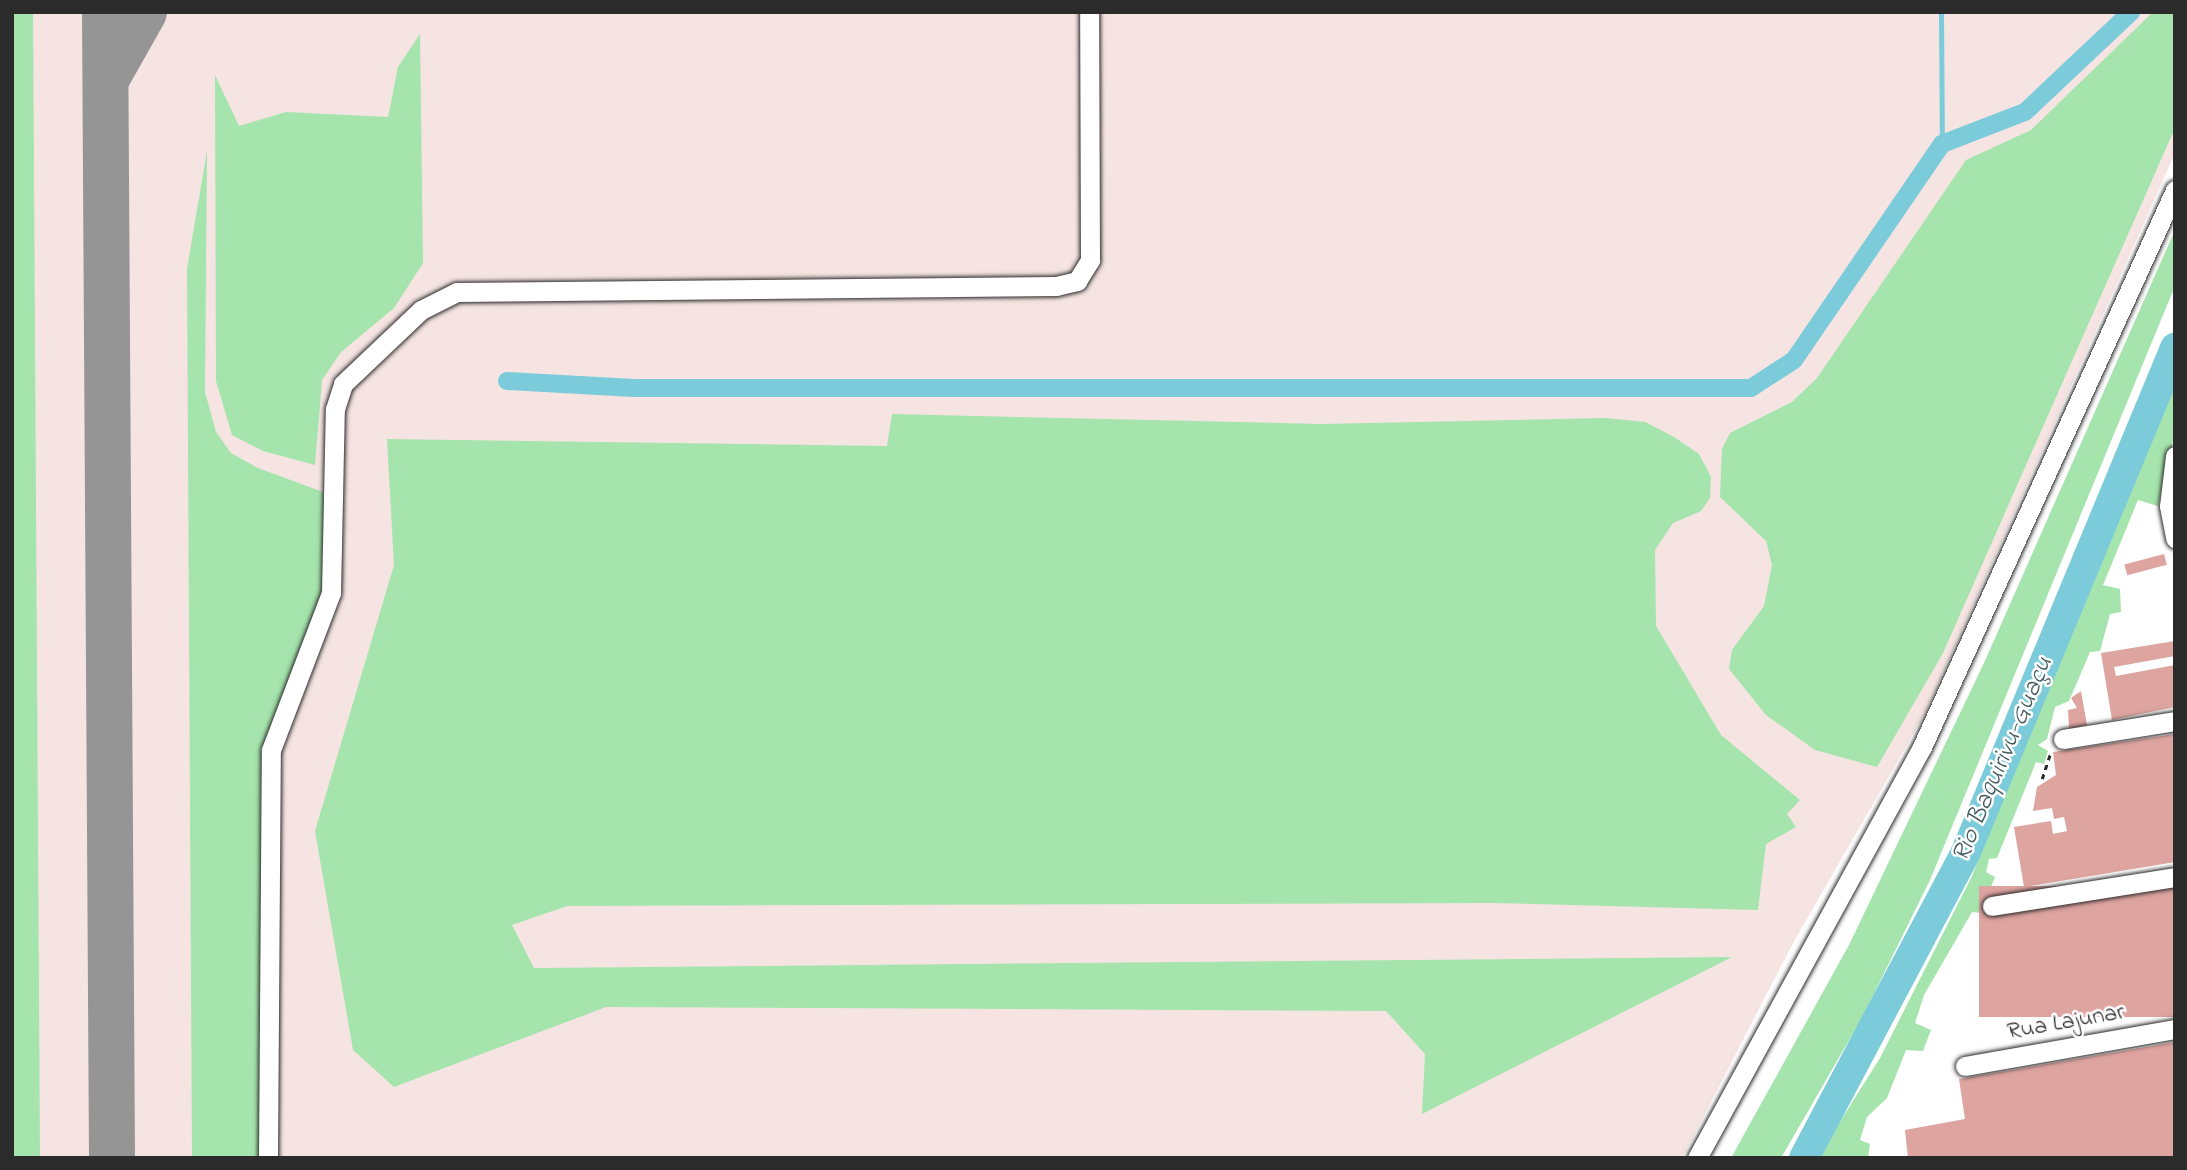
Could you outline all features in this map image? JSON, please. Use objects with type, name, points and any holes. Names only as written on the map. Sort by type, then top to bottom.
[{"type":"street","points":[[268,1158],[271,750],[331,593],[335,409],[350,374],[421,310],[457,292],[1077,281],[1090,260],[1089,12]]},
{"type":"street","points":[[1697,1158],[1922,747],[2175,190]]},
{"type":"street","points":[[2175,456],[2169,506],[2175,538]]},
{"type":"street","points":[[2063,739],[2175,721]]},
{"type":"street","points":[[1992,906],[2175,877]]},
{"type":"street","name":"Rua Lajunar","points":[[1965,1066],[2175,1029]]},
{"type":"path","points":[[2042,779],[2063,739]]},
{"type":"shaded area","points":[[12,12],[2175,12],[2175,153],[1924,715],[1792,945],[1682,1158],[12,1158]]},
{"type":"green space","points":[[12,12],[33,12],[40,1158],[12,1158]]},
{"type":"green space","points":[[2153,12],[2175,12],[2175,128],[1943,653],[1877,767],[1815,750],[1766,715],[1729,669],[1732,650],[1764,606],[1772,565],[1766,541],[1720,497],[1722,449],[1730,433],[1792,402],[1817,378],[1966,160],[2031,130]]},
{"type":"green space","points":[[420,34],[423,263],[394,308],[341,352],[322,380],[315,465],[263,451],[232,435],[216,381],[215,75],[239,126],[286,112],[388,117],[398,67]]},
{"type":"green space","points":[[207,151],[205,392],[216,432],[231,453],[258,468],[323,492],[328,577],[264,753],[263,1158],[192,1158],[187,269]]},
{"type":"green space","points":[[2175,230],[2175,286],[1930,880],[1863,1016],[1781,1158],[1731,1158],[1849,945],[1984,663]]},
{"type":"green space","points":[[2175,379],[2175,432],[2158,506],[2138,500],[2103,585],[2120,589],[2121,612],[2110,614],[2100,651],[2090,652],[2069,701],[2055,707],[2047,739],[2038,745],[2048,751],[2044,764],[2036,762],[1997,858],[1989,859],[1986,872],[1995,877],[1980,913],[1972,912],[1924,995],[1915,1023],[1931,1030],[1923,1051],[1906,1050],[1887,1098],[1867,1117],[1860,1140],[1870,1144],[1868,1158],[1817,1158],[1880,1058],[1971,878]]},
{"type":"green space","points":[[892,414],[1321,424],[1606,418],[1645,422],[1674,437],[1699,454],[1711,477],[1710,498],[1701,511],[1673,523],[1655,550],[1656,626],[1721,735],[1800,800],[1787,814],[1796,827],[1766,844],[1758,910],[1493,903],[567,906],[512,925],[534,968],[1732,957],[1422,1114],[1425,1054],[1386,1011],[606,1007],[394,1087],[353,1050],[315,831],[394,565],[387,439],[887,446]]},
{"type":"building","points":[[2164,554],[2167,565],[2127,575],[2124,565]]},
{"type":"building","points":[[2175,641],[2175,656],[2114,667],[2116,676],[2175,665],[2175,707],[2112,720],[2101,653]]},
{"type":"building","points":[[2081,691],[2087,725],[2069,729],[2068,710],[2077,708],[2071,698]]},
{"type":"building","points":[[2175,734],[2175,862],[2024,887],[2014,827],[2051,821],[2053,834],[2067,831],[2064,817],[2054,819],[2052,808],[2033,811],[2037,787],[2056,775],[2053,752]]},
{"type":"building","points":[[1979,886],[2175,886],[2175,1017],[1979,1017]]},
{"type":"building","points":[[2175,1042],[2175,1158],[1908,1158],[1905,1130],[1965,1119],[1959,1079]]},
{"type":"waterway","points":[[1941,12],[1942,144]]},
{"type":"waterway","points":[[507,381],[634,388],[1751,388],[1794,360],[1942,144],[2025,112],[2131,12]]},
{"type":"waterway","name":"Rio Baquirivu-Guaçu","points":[[1804,1158],[1966,852],[2175,348]]},
{"type":"taxiway","points":[[105,12],[112,1158]]},
{"type":"taxiway","points":[[108,76],[144,12]]}]
